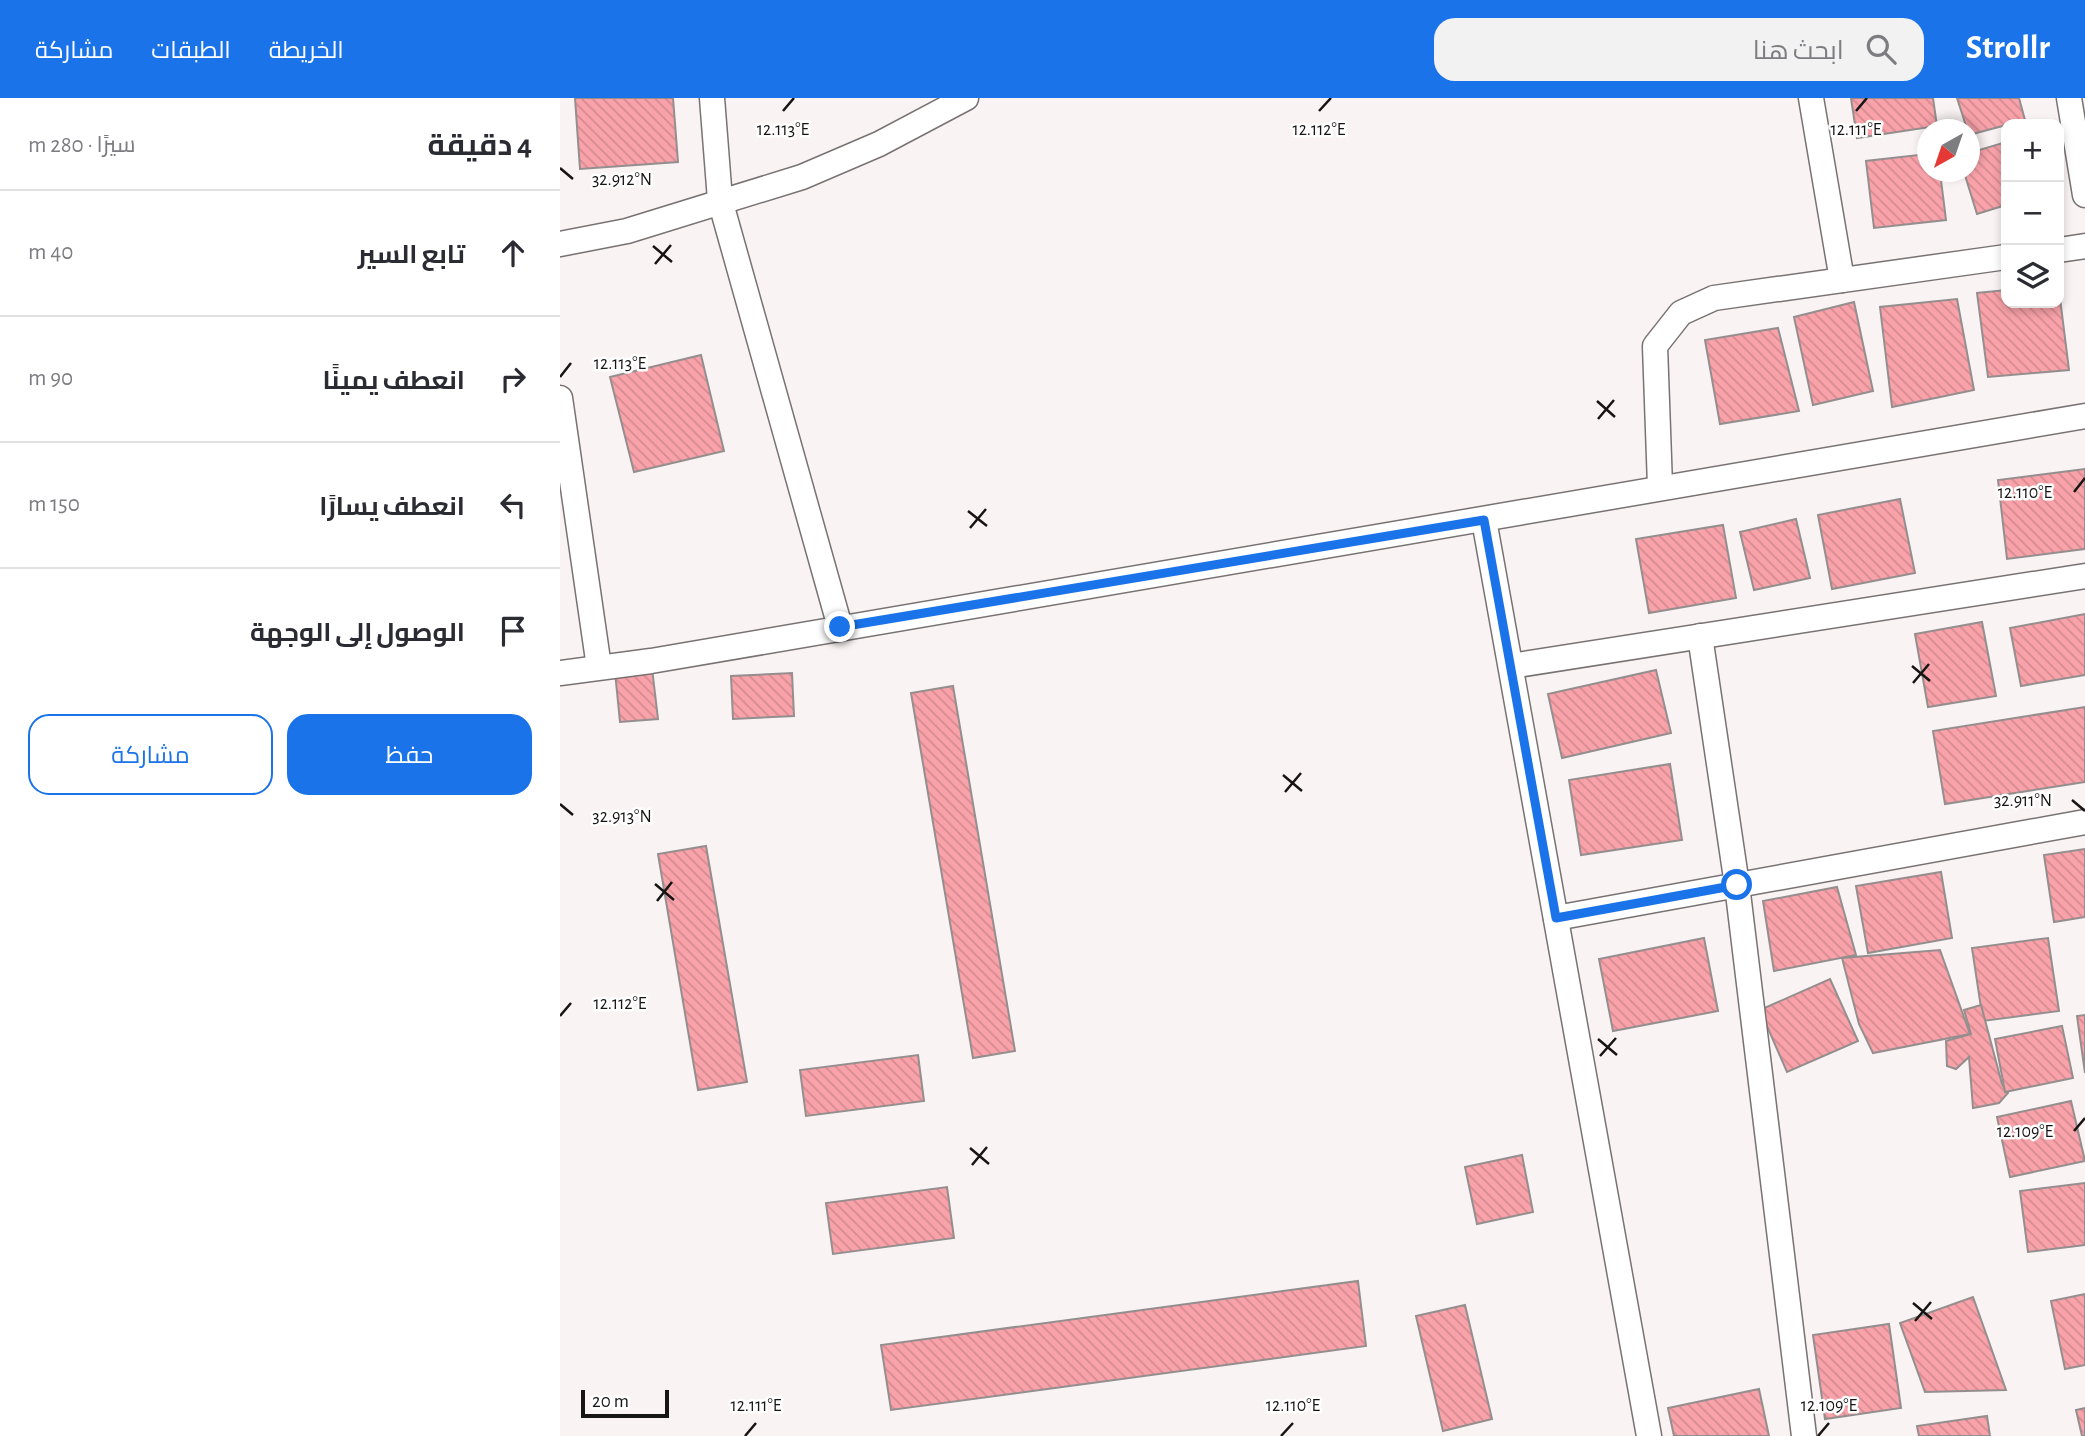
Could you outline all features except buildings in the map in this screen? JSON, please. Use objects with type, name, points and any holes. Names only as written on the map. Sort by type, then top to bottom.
[{"type":"street","points":[[712,98],[720,200],[840,627]]},
{"type":"street","points":[[560,244],[627,231],[720,200],[802,177],[879,144],[966,98]]},
{"type":"street","points":[[1811,98],[1842,280]]},
{"type":"street","points":[[2069,98],[2085,195]]},
{"type":"street","points":[[2064,249],[2085,246]]},
{"type":"street","points":[[1660,486],[1655,346],[1681,313],[1714,298],[2001,258]]},
{"type":"street","points":[[560,398],[599,667]]},
{"type":"street","points":[[560,673],[651,661],[1484,520],[1660,486],[2085,416]]},
{"type":"street","points":[[1484,520],[1649,1436]]},
{"type":"street","points":[[1511,666],[2085,576]]},
{"type":"street","points":[[1700,636],[1737,885],[1804,1436]]},
{"type":"street","points":[[1556,918],[2085,822]]},
{"type":"route","points":[[840,627],[1484,520],[1556,918],[1737,885]]}]
